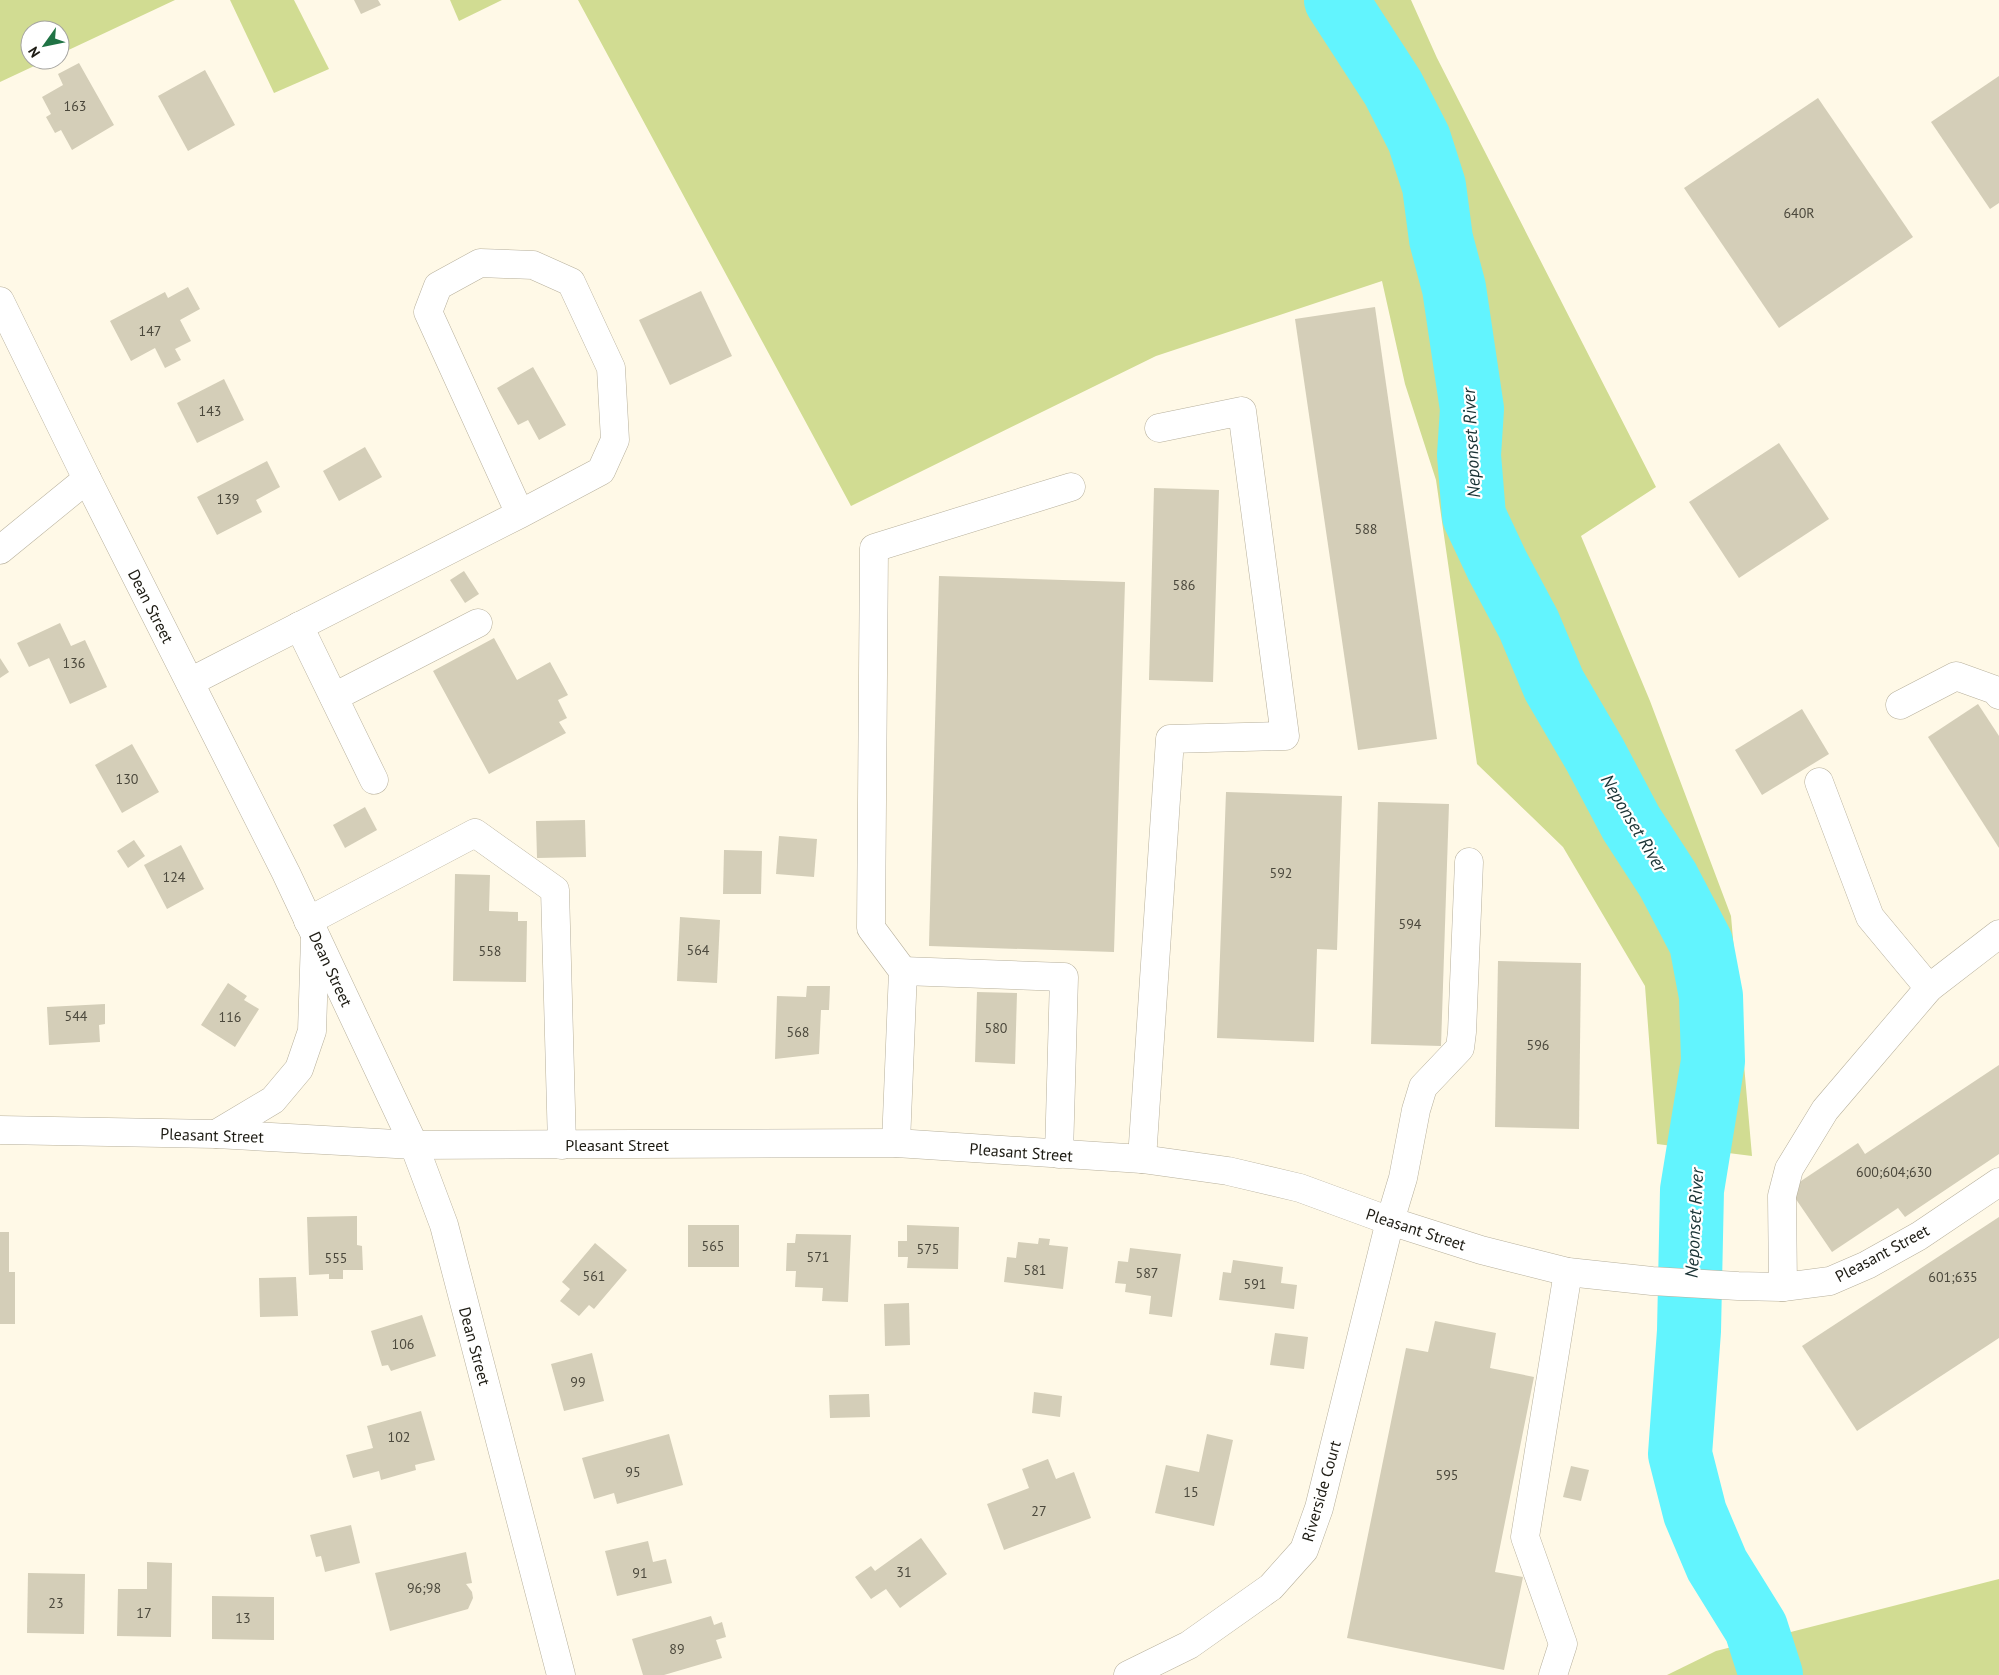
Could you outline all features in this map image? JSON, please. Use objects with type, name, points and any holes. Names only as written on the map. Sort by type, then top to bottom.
[{"type":"street","points":[[190,682],[520,514],[601,470],[615,440],[611,368],[571,282],[533,265],[480,263],[438,286],[428,312],[520,514]]},
{"type":"street","name":"Dean Street","points":[[0,301],[87,479],[286,873],[414,1145],[444,1225],[560,1675]]},
{"type":"street","points":[[1142,1159],[1170,739],[1285,736],[1242,411],[1159,428]]},
{"type":"street","points":[[0,550],[87,479]]},
{"type":"street","points":[[896,1143],[903,971],[871,928],[874,548],[1071,487]]},
{"type":"street","points":[[334,697],[478,623]]},
{"type":"street","points":[[299,626],[374,780]]},
{"type":"street","points":[[1900,705],[1956,676],[1995,690],[1999,695]]},
{"type":"street","points":[[1819,782],[1870,917],[1929,988]]},
{"type":"street","points":[[216,1134],[273,1100],[299,1069],[312,1031],[312,928],[475,833],[555,890],[562,1145]]},
{"type":"street","name":"Riverside Court","points":[[1128,1675],[1197,1640],[1271,1587],[1304,1550],[1319,1508],[1390,1221],[1403,1178],[1416,1110],[1424,1087],[1460,1048],[1469,862]]},
{"type":"street","points":[[1783,1287],[1782,1196],[1790,1169],[1825,1110],[1929,988],[1999,934]]},
{"type":"street","points":[[903,971],[1064,977],[1059,1154]]},
{"type":"street","name":"Pleasant Street","points":[[0,1130],[216,1134],[414,1145],[896,1143],[1142,1159],[1228,1170],[1300,1188],[1390,1221],[1480,1250],[1568,1272],[1652,1281],[1738,1286],[1783,1287],[1830,1281],[1867,1265],[1919,1236],[1999,1182]]},
{"type":"street","points":[[1553,1675],[1563,1644],[1526,1537],[1568,1272]]},
{"type":"green space","points":[[0,0],[175,0],[70,49],[70,20],[20,20],[20,70],[26,70],[0,82]]},
{"type":"green space","points":[[230,0],[294,0],[329,69],[274,93]]},
{"type":"green space","points":[[450,0],[502,0],[459,21]]},
{"type":"green space","points":[[578,0],[1411,0],[1437,58],[1656,487],[1581,536],[1650,701],[1731,916],[1752,1156],[1657,1144],[1645,986],[1563,847],[1477,764],[1436,480],[1405,384],[1382,281],[1156,356],[851,506]]},
{"type":"green space","points":[[1999,1579],[1999,1675],[1667,1675],[1716,1651]]},
{"type":"building","points":[[354,0],[378,0],[381,5],[361,14]]},
{"type":"building","points":[[79,63],[114,125],[72,150],[61,130],[55,133],[46,117],[51,114],[42,97],[63,85],[58,74],[70,70],[70,68]]},
{"type":"building","points":[[205,70],[235,125],[188,151],[158,96]]},
{"type":"building","points":[[1999,76],[1999,203],[1990,209],[1931,122]]},
{"type":"building","points":[[1818,98],[1913,237],[1779,328],[1684,188]]},
{"type":"building","points":[[188,287],[200,309],[180,320],[191,341],[175,349],[181,360],[165,368],[155,348],[131,361],[110,321],[165,292],[168,298]]},
{"type":"building","points":[[701,291],[732,356],[670,385],[639,320]]},
{"type":"building","points":[[1375,307],[1437,739],[1358,750],[1295,319]]},
{"type":"building","points":[[533,367],[566,425],[539,440],[528,420],[518,425],[497,388]]},
{"type":"building","points":[[224,379],[244,420],[197,443],[177,403]]},
{"type":"building","points":[[1779,443],[1829,519],[1739,578],[1689,502]]},
{"type":"building","points":[[365,447],[382,477],[339,501],[323,471]]},
{"type":"building","points":[[267,461],[280,487],[256,500],[262,512],[217,535],[197,497]]},
{"type":"building","points":[[1154,488],[1219,490],[1213,682],[1149,680]]},
{"type":"building","points":[[464,571],[479,594],[465,603],[450,580]]},
{"type":"building","points":[[939,576],[1125,582],[1114,952],[929,946]]},
{"type":"building","points":[[60,623],[71,646],[85,640],[107,687],[70,704],[49,658],[29,667],[17,643]]},
{"type":"building","points":[[494,638],[517,680],[550,662],[568,695],[558,700],[567,718],[559,722],[566,733],[489,774],[433,671]]},
{"type":"building","points":[[0,658],[9,672],[0,678]]},
{"type":"building","points":[[1978,704],[1999,736],[1999,848],[1928,737]]},
{"type":"building","points":[[1802,709],[1829,754],[1762,795],[1735,750]]},
{"type":"building","points":[[132,744],[159,792],[122,813],[95,765]]},
{"type":"building","points":[[1226,792],[1342,796],[1337,950],[1317,949],[1314,1042],[1217,1038]]},
{"type":"building","points":[[1378,802],[1449,804],[1441,1046],[1371,1044]]},
{"type":"building","points":[[365,807],[377,830],[345,848],[333,825]]},
{"type":"building","points":[[585,820],[586,857],[537,858],[536,821]]},
{"type":"building","points":[[779,836],[817,839],[814,877],[776,874]]},
{"type":"building","points":[[134,840],[145,856],[128,868],[117,851]]},
{"type":"building","points":[[181,845],[204,889],[167,909],[144,865]]},
{"type":"building","points":[[724,850],[762,851],[761,894],[723,894]]},
{"type":"building","points":[[455,874],[490,875],[489,911],[518,912],[518,921],[527,921],[526,982],[453,981]]},
{"type":"building","points":[[680,917],[720,920],[717,983],[677,981]]},
{"type":"building","points":[[1498,961],[1581,963],[1579,1129],[1495,1127]]},
{"type":"building","points":[[228,983],[247,996],[244,1000],[259,1009],[235,1047],[201,1025]]},
{"type":"building","points":[[807,986],[830,986],[829,1010],[821,1010],[819,1054],[775,1059],[777,996],[806,997]]},
{"type":"building","points":[[977,992],[1017,993],[1015,1064],[975,1062]]},
{"type":"building","points":[[105,1004],[105,1024],[99,1025],[100,1042],[49,1045],[47,1007]]},
{"type":"building","points":[[1999,1065],[1999,1154],[1905,1217],[1898,1208],[1832,1252],[1789,1189],[1858,1143],[1865,1154]]},
{"type":"building","points":[[357,1216],[357,1245],[362,1246],[363,1270],[343,1270],[343,1279],[329,1279],[329,1274],[309,1275],[307,1217]]},
{"type":"building","points":[[1999,1217],[1999,1338],[1857,1431],[1802,1346]]},
{"type":"building","points":[[688,1225],[739,1225],[739,1267],[688,1267]]},
{"type":"building","points":[[907,1225],[959,1227],[958,1269],[907,1268],[908,1257],[898,1257],[898,1241],[907,1241]]},
{"type":"building","points":[[0,1232],[9,1232],[9,1272],[15,1272],[15,1324],[0,1324]]},
{"type":"building","points":[[796,1234],[851,1235],[848,1302],[822,1301],[823,1288],[795,1287],[796,1271],[786,1271],[787,1243],[795,1243]]},
{"type":"building","points":[[1039,1238],[1050,1239],[1049,1245],[1068,1247],[1063,1289],[1004,1282],[1007,1257],[1016,1258],[1018,1242],[1038,1244]]},
{"type":"building","points":[[595,1243],[627,1270],[594,1309],[589,1305],[579,1316],[560,1301],[570,1289],[562,1282]]},
{"type":"building","points":[[1130,1248],[1181,1254],[1172,1317],[1149,1314],[1151,1296],[1125,1292],[1126,1284],[1115,1283],[1118,1261],[1128,1262]]},
{"type":"building","points":[[1233,1260],[1283,1267],[1281,1283],[1297,1285],[1294,1309],[1219,1300],[1223,1272],[1231,1273]]},
{"type":"building","points":[[296,1277],[298,1316],[260,1317],[259,1278]]},
{"type":"building","points":[[909,1303],[910,1345],[885,1346],[884,1304]]},
{"type":"building","points":[[422,1315],[436,1356],[391,1371],[388,1365],[382,1366],[371,1331]]},
{"type":"building","points":[[1435,1321],[1496,1333],[1490,1368],[1534,1377],[1495,1572],[1523,1577],[1504,1670],[1347,1638],[1406,1348],[1428,1352]]},
{"type":"building","points":[[1275,1333],[1308,1337],[1304,1369],[1270,1365]]},
{"type":"building","points":[[592,1353],[604,1401],[564,1411],[551,1364]]},
{"type":"building","points":[[1034,1392],[1062,1396],[1060,1417],[1032,1413]]},
{"type":"building","points":[[869,1394],[870,1417],[830,1418],[829,1395]]},
{"type":"building","points":[[421,1411],[435,1460],[415,1465],[416,1470],[381,1480],[379,1471],[353,1478],[346,1455],[373,1448],[367,1426]]},
{"type":"building","points":[[669,1434],[683,1485],[617,1504],[614,1493],[594,1499],[582,1458]]},
{"type":"building","points":[[1207,1434],[1233,1440],[1214,1526],[1155,1513],[1166,1465],[1199,1472]]},
{"type":"building","points":[[1048,1459],[1056,1479],[1074,1472],[1091,1518],[1004,1550],[987,1504],[1029,1488],[1022,1469]]},
{"type":"building","points":[[1571,1466],[1589,1470],[1581,1501],[1563,1497]]},
{"type":"building","points":[[351,1525],[360,1563],[325,1572],[321,1556],[316,1557],[310,1535]]},
{"type":"building","points":[[921,1538],[947,1574],[900,1608],[886,1589],[871,1599],[855,1577],[871,1566],[875,1571]]},
{"type":"building","points":[[648,1541],[653,1562],[666,1559],[672,1583],[617,1596],[605,1551]]},
{"type":"building","points":[[466,1552],[472,1583],[466,1584],[472,1592],[473,1598],[468,1609],[390,1631],[375,1573]]},
{"type":"building","points":[[147,1562],[172,1563],[171,1637],[117,1636],[118,1589],[147,1589]]},
{"type":"building","points":[[28,1573],[85,1574],[84,1634],[27,1633]]},
{"type":"building","points":[[212,1596],[274,1597],[274,1640],[212,1639]]},
{"type":"building","points":[[711,1616],[714,1625],[722,1622],[726,1637],[716,1640],[722,1658],[664,1675],[643,1675],[632,1639]]},
{"type":"waterway","name":"Neponset River","points":[[1336,0],[1393,88],[1419,139],[1434,186],[1441,239],[1454,288],[1472,409],[1469,455],[1474,516],[1497,565],[1529,625],[1554,685],[1595,755],[1631,823],[1668,880],[1701,943],[1711,996],[1713,1061],[1692,1190],[1689,1331],[1680,1454],[1695,1513],[1717,1565],[1756,1628],[1771,1675]]}]
